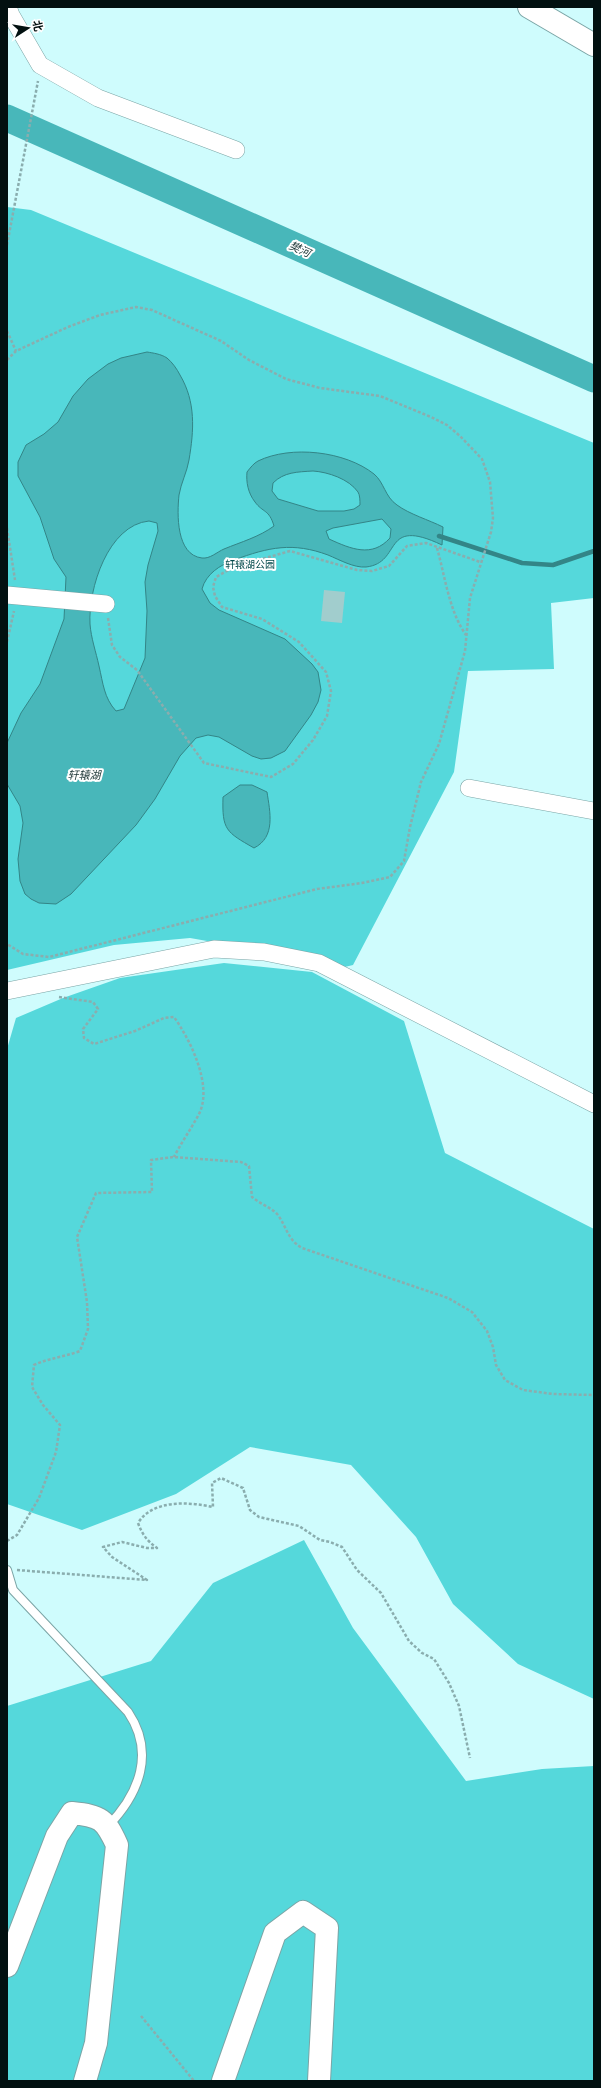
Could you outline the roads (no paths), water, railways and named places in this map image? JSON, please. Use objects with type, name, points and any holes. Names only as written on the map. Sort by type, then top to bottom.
[{"type":"street","points":[[8,7],[11,15],[40,65],[98,98],[236,150]]},
{"type":"street","points":[[529,7],[594,45]]},
{"type":"street","points":[[7,595],[106,604]]},
{"type":"street","points":[[469,788],[594,811]]},
{"type":"street","points":[[7,990],[214,949],[264,952],[319,963],[594,1104]]},
{"type":"street","points":[[7,1966],[57,1836],[72,1813],[93,1815],[108,1826],[117,1845],[96,2042],[85,2081]]},
{"type":"street","points":[[223,2081],[275,1933],[303,1912],[327,1928],[319,2081]]},
{"type":"lane","points":[[10,1570],[13,1590],[128,1712],[137,1725],[143,1752],[138,1778],[132,1794],[123,1810],[108,1826]]},
{"type":"water","name":"轩辕湖","points":[[147,352],[167,358],[179,373],[189,395],[193,427],[192,438],[187,469],[179,495],[178,512],[180,532],[183,542],[187,550],[193,555],[202,558],[208,557],[256,536],[274,526],[268,514],[253,499],[249,491],[247,484],[247,472],[257,462],[271,456],[302,452],[333,456],[362,466],[377,477],[393,502],[413,514],[443,527],[442,545],[423,537],[410,536],[401,538],[385,558],[377,564],[366,567],[352,565],[328,555],[303,548],[292,547],[270,549],[229,562],[214,571],[207,579],[202,589],[210,603],[219,610],[285,639],[312,664],[318,672],[321,690],[318,702],[311,715],[285,751],[271,758],[261,759],[252,756],[219,737],[208,735],[196,738],[180,756],[155,799],[136,825],[71,894],[56,904],[39,903],[25,894],[20,881],[18,859],[23,823],[20,806],[7,784],[7,743],[21,713],[40,684],[64,619],[66,577],[54,559],[40,517],[18,476],[18,462],[26,445],[44,434],[58,422],[73,396],[88,379],[108,364],[121,358]],"holes":[[[313,471],[338,477],[349,483],[359,493],[360,505],[354,509],[344,511],[318,511],[278,499],[272,491],[273,483],[277,479],[296,472]],[[382,519],[391,529],[390,538],[383,544],[369,550],[361,550],[345,546],[329,539],[326,531],[333,528]],[[149,521],[157,523],[158,531],[148,565],[145,582],[147,611],[145,658],[124,709],[116,711],[106,696],[91,634],[90,610],[97,577],[103,561],[112,546],[122,534],[135,525]]]},
{"type":"water","points":[[240,785],[252,785],[267,792],[270,816],[269,831],[261,843],[254,848],[232,834],[223,817],[223,797]]},
{"type":"waterway","name":"樊河","points":[[7,118],[594,379]]},
{"type":"waterway","points":[[439,536],[522,563],[553,565],[594,551]]},
{"type":"park label","name":"轩辕湖公园","points":[[250,564]]}]
